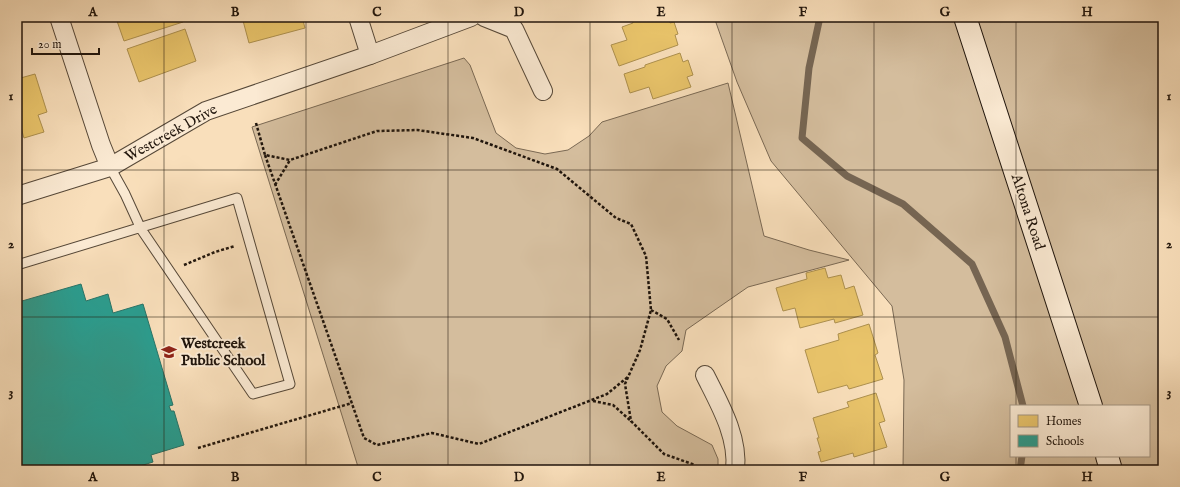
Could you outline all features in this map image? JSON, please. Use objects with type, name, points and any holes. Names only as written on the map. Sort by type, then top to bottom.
[{"type":"main road","name":"Altona Road","points":[[965,17],[1091,405]]},
{"type":"main road","points":[[1107,457],[1111,470]]},
{"type":"street","points":[[59,17],[101,145],[110,167]]},
{"type":"street","points":[[358,17],[370,55]]},
{"type":"street","name":"Westcreek Drive","points":[[17,196],[110,167],[206,110],[370,55],[471,17]]},
{"type":"street","points":[[484,17],[514,29],[543,91]]},
{"type":"street","points":[[705,374],[722,410],[734,446],[735,470]]},
{"type":"lane","points":[[17,265],[141,229],[162,220],[237,198],[290,384],[252,394],[141,229],[125,194],[110,167]]},
{"type":"path","points":[[256,123],[275,185],[364,438],[377,445],[432,433],[479,444],[608,394],[629,376]]},
{"type":"path","points":[[265,155],[290,160],[377,131],[417,130],[474,138],[557,170],[616,218],[630,224],[646,256],[651,310],[640,350],[625,384],[631,421]]},
{"type":"path","points":[[275,185],[290,160]]},
{"type":"path","points":[[169,270],[215,252],[249,242]]},
{"type":"path","points":[[651,310],[666,319],[679,340]]},
{"type":"path","points":[[592,400],[613,405],[664,454],[695,465],[698,470]]},
{"type":"path","points":[[198,448],[352,404]]},
{"type":"shaded area","points":[[714,17],[1163,17],[1163,470],[903,470],[904,380],[892,306],[771,161],[737,82]]},
{"type":"shaded area","points":[[464,58],[470,65],[496,133],[516,148],[545,154],[568,150],[589,136],[602,122],[728,83],[764,236],[809,250],[849,260],[748,287],[686,330],[682,351],[666,366],[657,386],[662,412],[677,426],[712,445],[718,459],[718,470],[359,470],[252,127]]},
{"type":"building: Homes","points":[[130,17],[182,17],[183,22],[124,41],[117,21]]},
{"type":"building: Homes","points":[[242,17],[302,17],[305,28],[249,43]]},
{"type":"building: Homes","points":[[637,17],[668,17],[670,23],[674,22],[678,34],[675,35],[678,45],[619,66],[611,45],[627,40],[622,27],[633,23],[632,19]]},
{"type":"building: Homes","points":[[185,29],[196,61],[139,82],[127,49]]},
{"type":"building: Homes","points":[[680,53],[683,62],[688,60],[693,75],[687,77],[691,87],[653,99],[649,87],[630,93],[624,74]]},
{"type":"building: Homes","points":[[35,74],[47,112],[38,115],[44,132],[24,138],[17,114],[17,79]]},
{"type":"building: Homes","points":[[825,268],[828,278],[841,275],[845,289],[854,286],[863,315],[835,323],[834,319],[800,328],[795,308],[783,311],[776,288],[807,279],[806,273]]},
{"type":"building: Homes","points":[[869,324],[878,353],[875,355],[883,379],[849,389],[847,385],[818,393],[805,350],[839,340],[838,334]]},
{"type":"building: Homes","points":[[876,393],[885,421],[879,423],[887,447],[854,457],[853,453],[821,462],[818,452],[821,451],[817,438],[819,438],[813,418],[849,407],[847,402]]},
{"type":"building: Schools","points":[[81,284],[86,301],[108,294],[113,313],[143,304],[173,405],[169,406],[171,411],[174,411],[184,445],[151,455],[153,462],[127,470],[20,470],[17,460],[17,295],[20,295],[22,301]]},
{"type":"waterway","points":[[820,17],[809,68],[802,138],[847,176],[903,204],[972,264],[1005,337],[1023,405]]},
{"type":"waterway","points":[[1020,470],[1022,457]]},
{"type":"place","name":"Westcreek Public School","points":[[169,352]]}]
